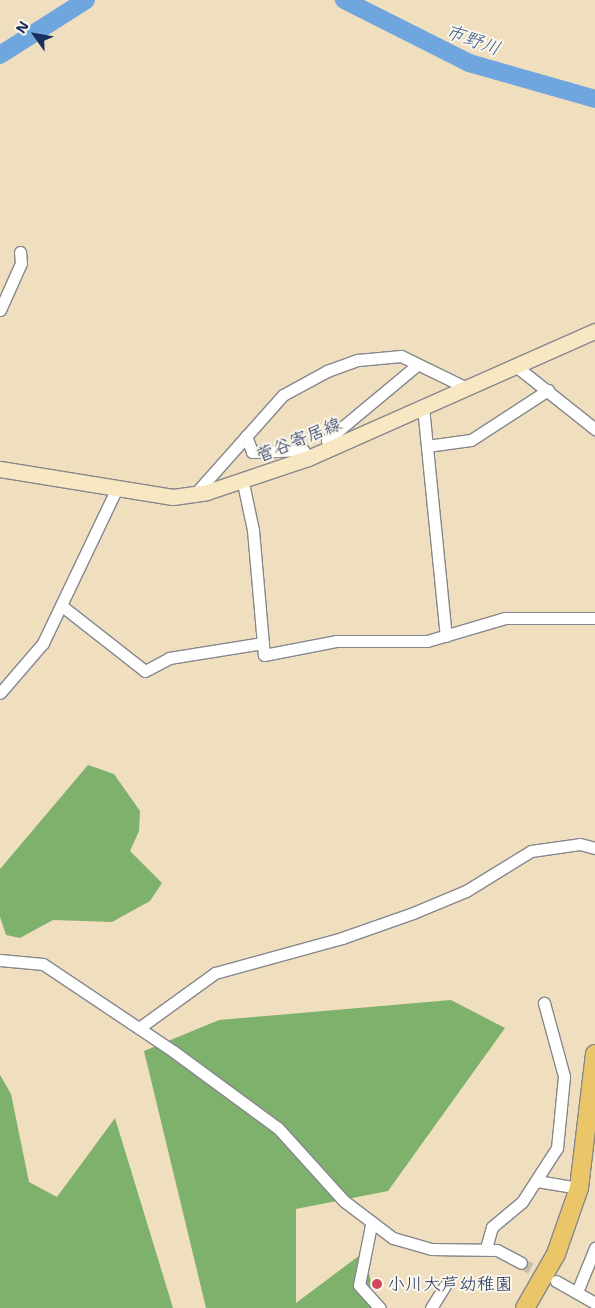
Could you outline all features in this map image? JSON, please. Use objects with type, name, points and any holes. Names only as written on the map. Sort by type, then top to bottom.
[{"type":"main road","name":"菅谷寄居線","points":[[0,469],[116,490],[174,497],[195,494],[242,483],[308,458],[595,331]]},
{"type":"main road","points":[[525,1308],[556,1254],[579,1188],[592,1117],[595,1054]]},
{"type":"street","points":[[0,310],[21,263],[20,252]]},
{"type":"street","points":[[195,494],[283,395],[327,371],[387,354],[417,365],[467,388]]},
{"type":"street","points":[[329,449],[326,440],[417,365]]},
{"type":"street","points":[[517,366],[595,429]]},
{"type":"street","points":[[427,446],[471,440],[548,390]]},
{"type":"street","points":[[422,407],[446,636]]},
{"type":"street","points":[[246,436],[252,452],[304,450],[308,458]]},
{"type":"street","points":[[242,483],[253,530],[264,655],[336,641],[427,641],[506,618],[595,618]]},
{"type":"street","points":[[0,693],[43,642],[62,606],[116,490]]},
{"type":"street","points":[[62,606],[145,672],[169,658],[263,643]]},
{"type":"street","points":[[139,1028],[216,973],[342,938],[413,913],[466,891],[531,851],[580,844],[595,848]]},
{"type":"street","points":[[0,960],[43,964],[139,1028],[278,1128],[371,1225],[393,1238],[430,1249],[486,1248],[521,1263]]},
{"type":"street","points":[[486,1248],[492,1227],[522,1202],[557,1148],[565,1087],[544,1003]]},
{"type":"street","points":[[537,1181],[579,1188]]},
{"type":"street","points":[[371,1225],[359,1285],[380,1308]]},
{"type":"street","points":[[577,1292],[595,1248]]},
{"type":"street","points":[[556,1281],[595,1303]]},
{"type":"street","points":[[431,1308],[445,1286]]},
{"type":"green space","points":[[88,765],[114,774],[140,811],[139,831],[130,851],[162,883],[150,901],[112,922],[53,920],[20,938],[6,935],[0,917],[0,869]]},
{"type":"green space","points":[[451,1000],[505,1028],[388,1191],[296,1209],[296,1303],[364,1252],[377,1308],[206,1308],[144,1051],[219,1020]]},
{"type":"green space","points":[[0,1075],[11,1094],[29,1182],[57,1197],[115,1118],[173,1308],[0,1308]]},
{"type":"waterway","name":"市野川","points":[[0,55],[86,0]]},
{"type":"waterway","name":"市野川","points":[[344,0],[469,63],[595,99]]},
{"type":"tunnel","points":[[521,1263],[548,1277]]},
{"type":"place","name":"小川大芦幼稚園","points":[[377,1284]]}]
